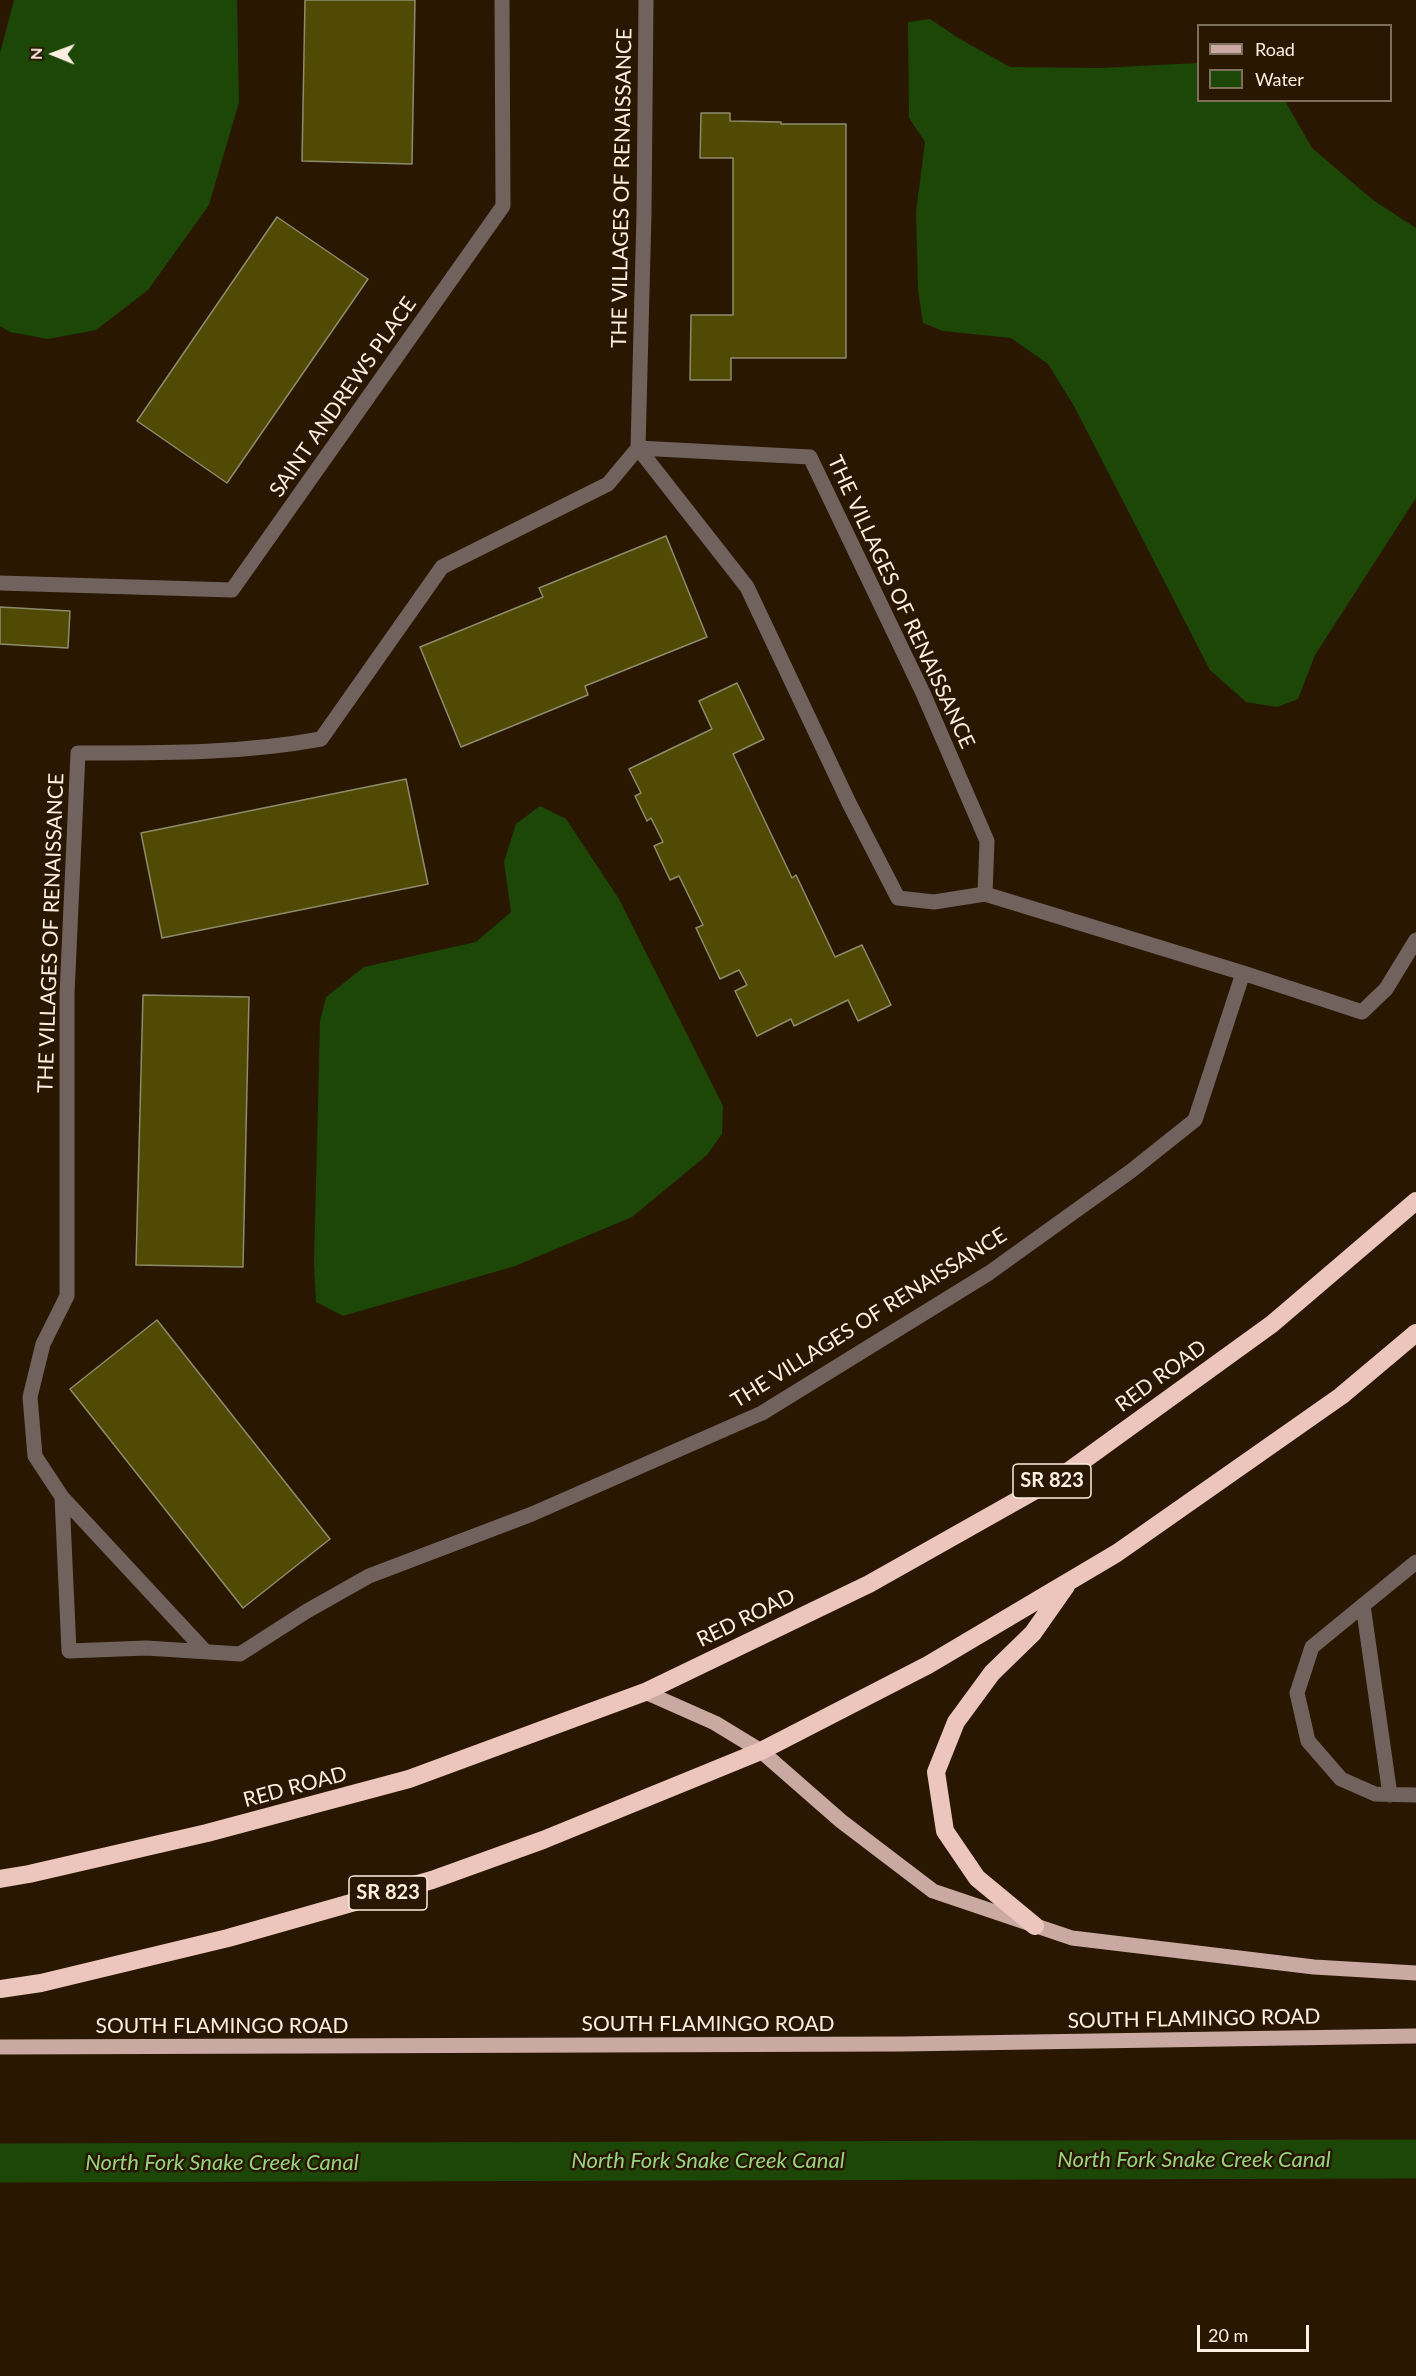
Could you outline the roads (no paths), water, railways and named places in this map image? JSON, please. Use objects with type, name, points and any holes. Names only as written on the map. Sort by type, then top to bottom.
[{"type":"highway","name":"RED ROAD","points":[[0,1879],[207,1833],[409,1779],[645,1692],[869,1584],[1066,1473],[1272,1323],[1416,1201]]},
{"type":"highway","name":"SR 823","points":[[0,1989],[40,1983],[228,1938],[432,1880],[543,1840],[761,1751],[928,1665],[1117,1552],[1341,1396],[1416,1333]]},
{"type":"highway","points":[[1035,1926],[977,1878],[945,1831],[936,1772],[956,1722],[992,1673],[1033,1633],[1070,1581]]},
{"type":"main road","points":[[645,1692],[715,1723],[761,1751],[841,1821],[933,1891],[1072,1938],[1314,1967],[1416,1973]]},
{"type":"main road","name":"SOUTH FLAMINGO ROAD","points":[[0,2047],[902,2044],[1416,2036]]},
{"type":"street","name":"SAINT ANDREWS PLACE","points":[[0,583],[232,590],[503,206],[502,0]]},
{"type":"street","name":"THE VILLAGES OF RENAISSANCE","points":[[205,1651],[62,1497],[35,1456],[30,1397],[43,1344],[67,1296],[67,994],[78,753],[192,753],[270,748],[321,739],[442,567],[608,484],[638,448],[644,213],[646,0]]},
{"type":"street","name":"THE VILLAGES OF RENAISSANCE","points":[[638,448],[810,457],[923,693],[987,841],[985,894]]},
{"type":"street","points":[[638,448],[747,587],[849,803],[898,898],[934,902],[985,894],[1244,973],[1362,1012],[1386,989],[1416,940]]},
{"type":"street","name":"THE VILLAGES OF RENAISSANCE","points":[[62,1497],[69,1651],[146,1648],[240,1654],[307,1611],[369,1576],[532,1514],[762,1413],[989,1273],[1131,1171],[1195,1120],[1244,973]]},
{"type":"street","points":[[1416,1562],[1312,1647],[1297,1693],[1308,1741],[1341,1779],[1376,1794],[1416,1795]]},
{"type":"street","points":[[1362,1605],[1390,1795]]},
{"type":"water","points":[[14,0],[237,0],[239,102],[209,205],[148,290],[96,330],[48,339],[10,332],[0,326],[0,53]]},
{"type":"water","points":[[930,19],[1010,67],[1099,68],[1197,63],[1197,102],[1286,102],[1312,148],[1373,200],[1416,228],[1416,498],[1315,655],[1298,699],[1277,707],[1246,702],[1210,670],[1074,406],[1048,364],[1011,338],[943,331],[923,323],[918,290],[916,212],[925,142],[909,118],[908,22]]},
{"type":"water","points":[[540,806],[566,819],[619,899],[723,1106],[722,1134],[707,1155],[632,1217],[515,1266],[343,1316],[316,1302],[314,1264],[320,1021],[326,997],[364,967],[476,942],[511,912],[504,862],[516,824]]},
{"type":"waterway","name":"North Fork Snake Creek Canal","points":[[0,2163],[1416,2159]]}]
